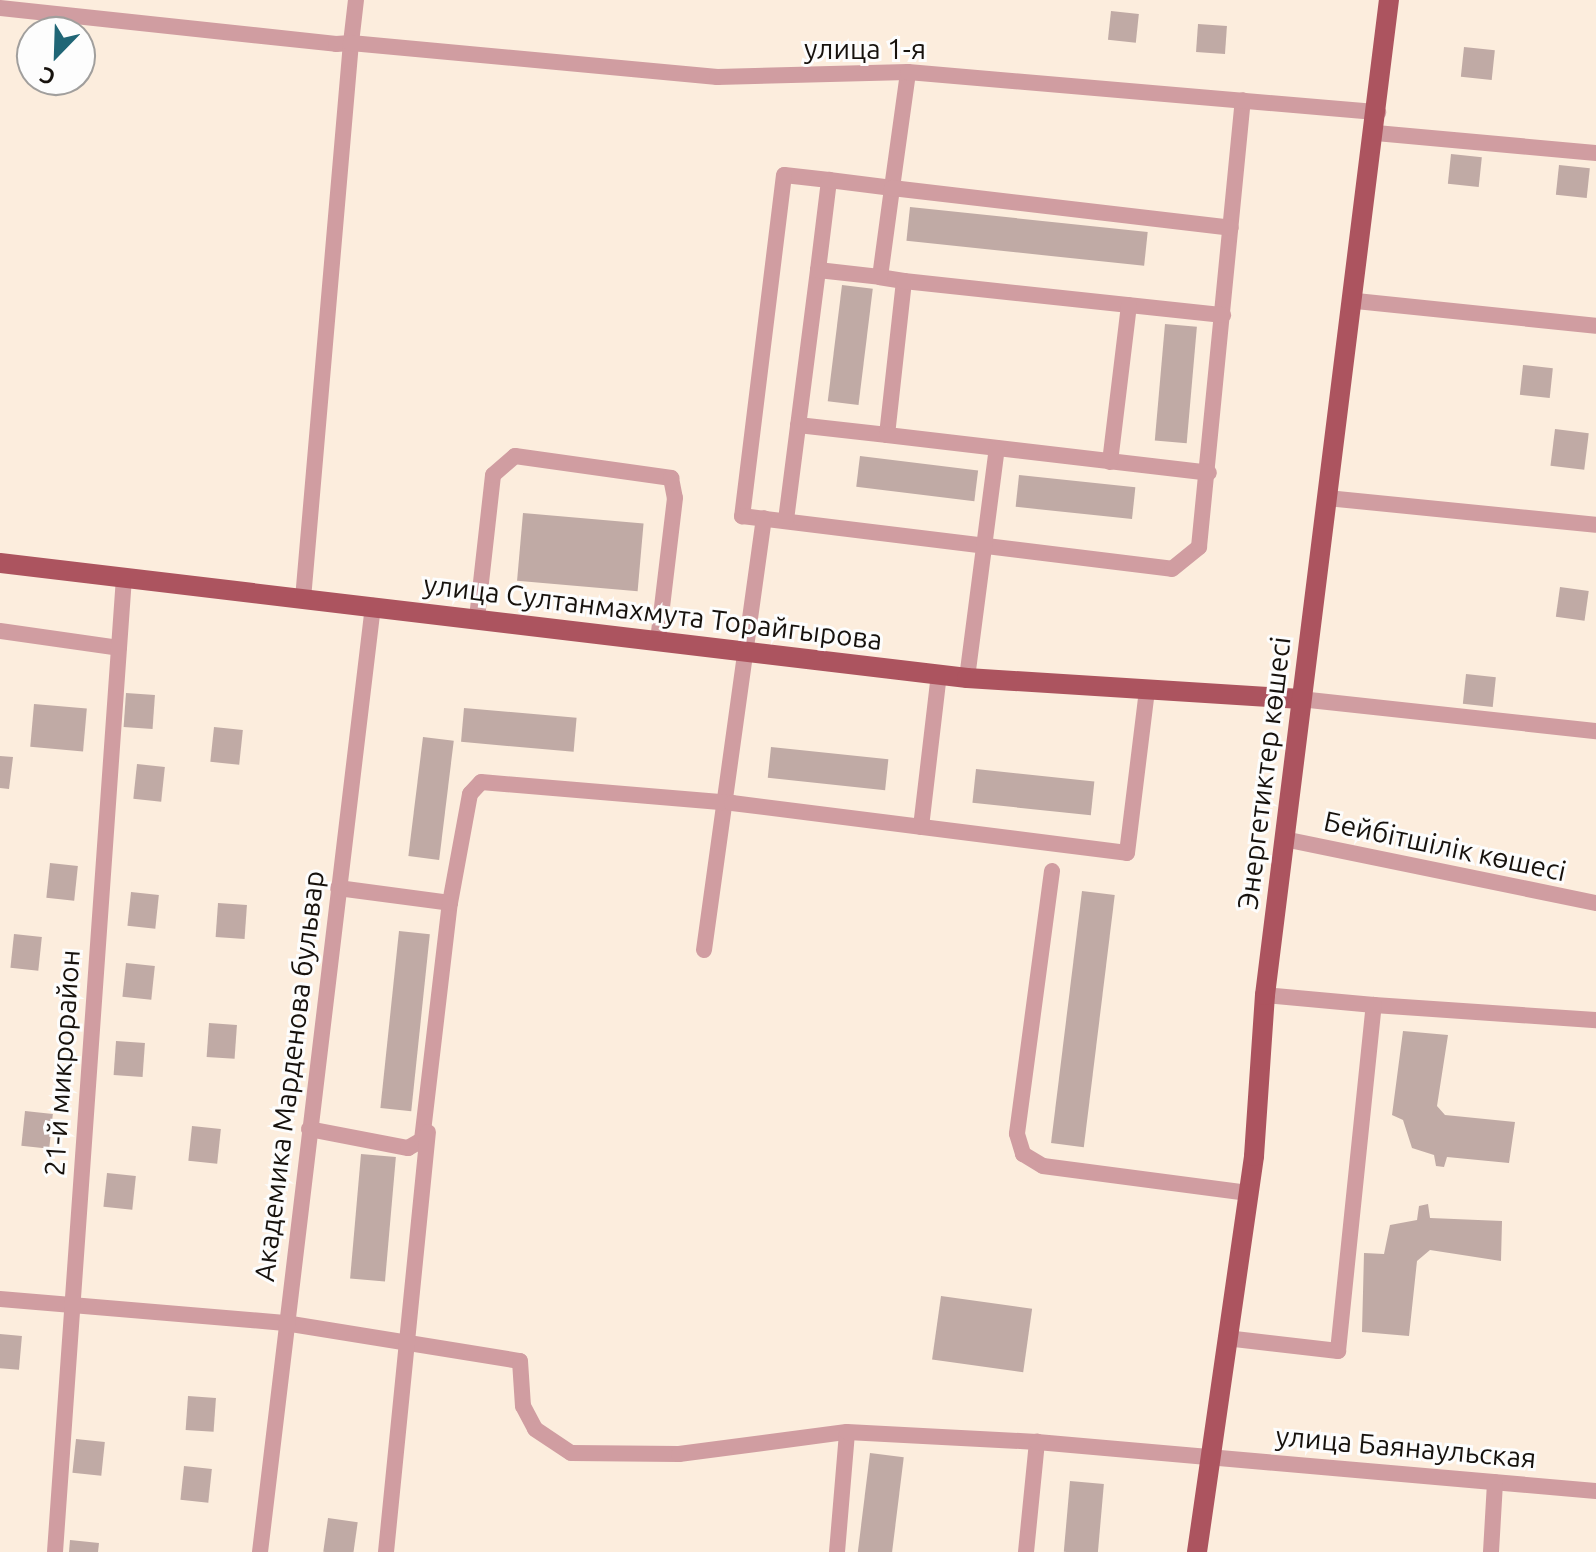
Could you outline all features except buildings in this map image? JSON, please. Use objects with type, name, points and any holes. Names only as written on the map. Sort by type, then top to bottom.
[{"type":"main road","name":"Энергетиктер көшесі","points":[[1197,1552],[1248,1193],[1265,995],[1300,699],[1356,301],[1389,0]]},
{"type":"main road","name":"улица Султанмахмута Торайгырова","points":[[0,563],[967,678],[1300,699]]},
{"type":"street","points":[[303,599],[356,0]]},
{"type":"street","name":"улица 1-я","points":[[0,8],[717,77],[908,72],[1243,100],[1596,153]]},
{"type":"street","points":[[880,277],[908,72]]},
{"type":"street","points":[[1231,228],[784,175],[742,516],[1172,569],[1199,547],[1209,473],[1243,100]]},
{"type":"street","points":[[786,520],[829,180]]},
{"type":"street","points":[[818,270],[1223,315]]},
{"type":"street","points":[[887,435],[904,281]]},
{"type":"street","points":[[1356,301],[1596,326]]},
{"type":"street","points":[[1110,462],[1129,305]]},
{"type":"street","points":[[798,425],[1209,473]]},
{"type":"street","points":[[967,678],[997,448]]},
{"type":"street","points":[[477,618],[493,475],[507,459],[530,458],[671,478],[675,498],[658,641]]},
{"type":"street","points":[[1327,498],[1596,525]]},
{"type":"street","points":[[704,950],[749,652],[764,518]]},
{"type":"street","name":"21-й микрорайон","points":[[55,1552],[124,578]]},
{"type":"street","name":"Академика Марденова бульвар","points":[[260,1552],[373,606]]},
{"type":"street","points":[[0,631],[119,648]]},
{"type":"street","points":[[921,827],[939,674]]},
{"type":"street","points":[[386,1552],[450,903],[470,794],[481,782],[726,802],[1127,853],[1147,691]]},
{"type":"street","points":[[1300,699],[1596,731]]},
{"type":"street","name":"Бейбітшілік көшесі","points":[[1284,839],[1596,903]]},
{"type":"street","points":[[1052,871],[1017,1134],[1023,1154],[1043,1166],[1248,1193]]},
{"type":"street","points":[[338,888],[450,903]]},
{"type":"street","points":[[1265,995],[1596,1020]]},
{"type":"street","points":[[1226,1338],[1338,1351],[1374,1005]]},
{"type":"street","points":[[309,1129],[408,1148],[429,1126]]},
{"type":"street","points":[[0,1299],[285,1323],[406,1346]]},
{"type":"street","name":"улица Баянаульская","points":[[406,1346],[520,1361],[523,1406],[535,1429],[571,1453],[679,1454],[847,1432],[1037,1442],[1596,1491]]},
{"type":"street","points":[[837,1552],[847,1432]]},
{"type":"street","points":[[1026,1552],[1037,1442]]},
{"type":"street","points":[[1491,1552],[1495,1482]]}]
